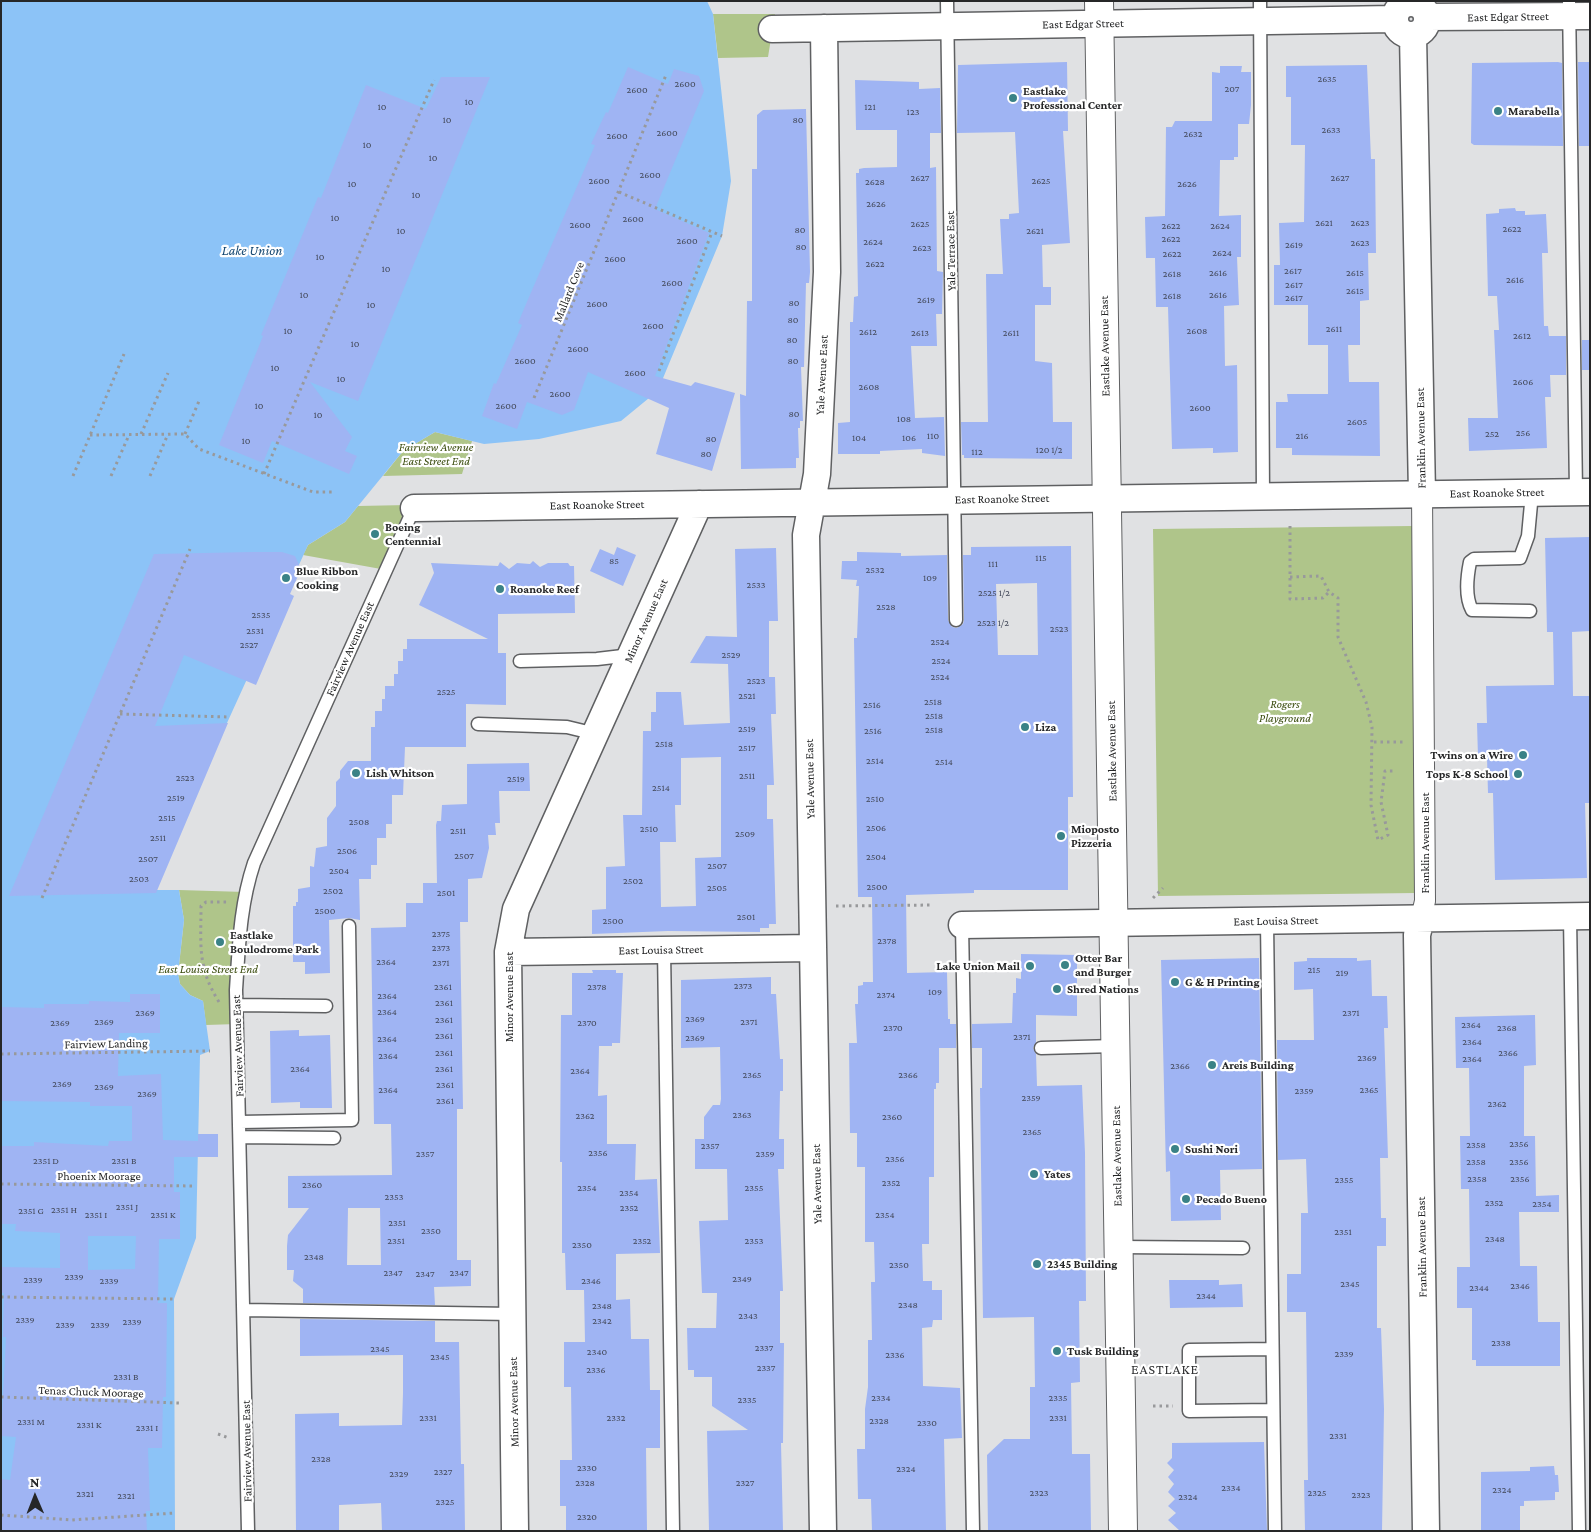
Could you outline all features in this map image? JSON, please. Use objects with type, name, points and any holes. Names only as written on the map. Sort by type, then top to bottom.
[{"type":"main road","name":"Eastlake Avenue East","points":[[1099,12],[1123,1531]]},
{"type":"street","name":"East Edgar Street","points":[[772,29],[824,28],[948,14],[1260,11],[1412,15],[1576,11]]},
{"type":"street","name":"Franklin Avenue East","points":[[1412,15],[1422,494],[1425,901],[1417,934],[1426,1531]]},
{"type":"street","name":"Yale Avenue East","points":[[823,1531],[806,536],[817,474],[827,272],[824,28]]},
{"type":"street","name":"East Roanoke Street","points":[[414,508],[1108,497],[1583,492]]},
{"type":"street","name":"Minor Avenue East","points":[[515,1531],[508,952],[516,909],[699,504]]},
{"type":"street","name":"East Louisa Street","points":[[962,925],[1580,916]]},
{"type":"street","name":"East Louisa Street","points":[[508,952],[813,948]]},
{"type":"lane","points":[[1260,11],[1263,496]]},
{"type":"lane","points":[[1576,11],[1583,492]]},
{"type":"lane","name":"Yale Terrace East","points":[[948,14],[956,620]]},
{"type":"lane","points":[[1530,611],[1472,610],[1468,602],[1468,571],[1470,562],[1474,559],[1520,558],[1528,536],[1532,493]]},
{"type":"lane","name":"Fairview Avenue East","points":[[248,1531],[237,1005],[240,930],[244,892],[254,863],[414,508]]},
{"type":"lane","points":[[520,661],[597,659],[631,655]]},
{"type":"lane","points":[[478,724],[567,727],[596,734]]},
{"type":"lane","points":[[1578,1531],[1580,916]]},
{"type":"lane","points":[[1267,922],[1275,1531]]},
{"type":"lane","points":[[962,925],[973,1531]]},
{"type":"lane","points":[[240,1122],[352,1120],[349,926]]},
{"type":"lane","points":[[664,950],[673,1531]]},
{"type":"lane","points":[[237,1005],[326,1006]]},
{"type":"lane","points":[[1040,1048],[1115,1046]]},
{"type":"lane","points":[[240,1137],[334,1138]]},
{"type":"lane","points":[[1119,1247],[1243,1248]]},
{"type":"lane","points":[[244,1310],[513,1314]]},
{"type":"lane","points":[[1272,1349],[1189,1350],[1189,1359],[1190,1411],[1273,1410]]},
{"type":"path","name":"Mallard Cove","points":[[534,398],[666,75]]},
{"type":"path","points":[[264,474],[434,80]]},
{"type":"path","points":[[619,192],[722,236]]},
{"type":"path","points":[[659,372],[712,232]]},
{"type":"path","points":[[73,476],[124,354]]},
{"type":"path","points":[[141,434],[168,373]]},
{"type":"path","points":[[186,434],[199,401]]},
{"type":"path","points":[[150,476],[168,434]]},
{"type":"path","points":[[90,435],[186,434],[199,449],[313,492],[334,492]]},
{"type":"path","points":[[111,476],[129,435]]},
{"type":"path","points":[[1290,526],[1290,598],[1323,598],[1329,592]]},
{"type":"path","points":[[42,898],[190,549]]},
{"type":"path","points":[[1290,577],[1321,576],[1329,592],[1338,598],[1338,637],[1366,702],[1374,742],[1371,805],[1378,840],[1388,834],[1381,802],[1384,771],[1395,771]]},
{"type":"path","points":[[120,714],[229,717]]},
{"type":"path","points":[[1374,742],[1392,742]]},
{"type":"path","points":[[1149,902],[1163,888]]},
{"type":"path","points":[[224,1008],[208,985],[202,965],[201,906],[215,901],[236,902]]},
{"type":"path","points":[[833,906],[934,905]]},
{"type":"path","name":"Fairview Landing","points":[[1,1054],[210,1051]]},
{"type":"path","name":"Phoenix Moorage","points":[[1,1184],[196,1186]]},
{"type":"path","points":[[1,1298],[174,1299]]},
{"type":"path","name":"Tenas Chuck Moorage","points":[[1,1397],[180,1403]]},
{"type":"path","points":[[1153,1406],[1180,1405]]},
{"type":"path","points":[[218,1434],[233,1440]]},
{"type":"path","points":[[1,1515],[72,1520],[175,1514]]},
{"type":"green space","points":[[713,14],[775,14],[768,57],[718,58]]},
{"type":"green space","name":"Fairview Avenue East Street End","points":[[435,432],[472,441],[462,474],[383,476],[403,451]]},
{"type":"green space","points":[[408,505],[381,569],[303,555],[308,545],[345,522],[358,506]]},
{"type":"green space","name":"Rogers Playground","points":[[1412,526],[1416,893],[1158,896],[1153,529]]},
{"type":"green space","name":"East Louisa Street End","points":[[179,890],[245,892],[237,1024],[206,1025],[203,1001],[190,995],[180,984],[178,974],[184,920]]},
{"type":"water","name":"Lake Union","points":[[1,1],[707,1],[713,14],[731,181],[722,236],[661,383],[649,398],[621,421],[539,439],[484,444],[435,432],[403,451],[345,522],[308,545],[151,890],[179,890],[184,920],[178,974],[180,984],[190,995],[203,1001],[210,1051],[200,1055],[196,1238],[174,1299],[175,1531],[1,1531]]},
{"type":"building","points":[[1067,62],[1068,131],[1063,131],[1070,243],[1042,245],[1043,287],[1051,287],[1051,305],[1035,305],[1035,361],[1052,363],[1053,422],[1072,422],[1072,459],[964,458],[964,455],[962,455],[961,422],[988,422],[986,274],[1003,274],[1000,219],[1009,219],[1009,214],[1019,213],[1015,132],[957,133],[958,65]]},
{"type":"building","points":[[1578,62],[1590,62],[1590,146],[1579,146]]},
{"type":"building","points":[[1472,63],[1562,63],[1563,146],[1474,145],[1471,143]]},
{"type":"building","points":[[1367,65],[1371,159],[1375,159],[1376,253],[1368,253],[1369,300],[1360,301],[1360,345],[1348,345],[1349,382],[1379,382],[1380,456],[1292,455],[1292,448],[1276,448],[1276,402],[1288,402],[1287,394],[1328,394],[1328,345],[1308,345],[1308,305],[1274,305],[1274,265],[1280,265],[1279,223],[1304,222],[1305,145],[1291,145],[1291,97],[1286,97],[1286,66]]},
{"type":"building","points":[[1220,66],[1242,66],[1241,72],[1251,72],[1251,105],[1249,124],[1238,124],[1238,157],[1234,157],[1234,160],[1220,160],[1219,216],[1241,215],[1241,257],[1237,257],[1239,305],[1224,306],[1225,366],[1237,365],[1238,452],[1213,453],[1213,448],[1172,449],[1168,307],[1156,307],[1155,258],[1146,258],[1145,217],[1165,216],[1166,127],[1172,127],[1175,121],[1212,121],[1212,72],[1220,73]]},
{"type":"building","points":[[628,67],[668,84],[674,69],[699,76],[704,91],[655,209],[709,233],[655,376],[691,386],[695,382],[735,393],[712,471],[656,454],[669,408],[588,372],[574,410],[562,415],[527,402],[517,429],[482,416],[494,383],[496,384],[522,325],[518,323],[595,145],[591,144],[606,112],[608,113]]},
{"type":"building","points":[[441,77],[490,77],[358,401],[310,382],[352,437],[345,451],[357,456],[349,474],[272,441],[263,463],[219,445],[263,336],[261,335],[318,197],[321,198],[366,85],[426,109]]},
{"type":"building","points":[[855,80],[919,82],[919,89],[940,88],[941,133],[930,133],[930,168],[936,167],[937,271],[943,272],[942,314],[936,314],[937,346],[911,346],[915,418],[944,417],[945,456],[922,453],[922,449],[880,451],[880,454],[838,454],[838,423],[850,422],[850,322],[853,322],[854,297],[858,296],[856,173],[859,173],[859,169],[864,168],[897,167],[897,130],[856,130]]},
{"type":"building","points":[[806,109],[810,272],[809,283],[806,283],[804,367],[801,367],[803,421],[800,421],[800,428],[798,428],[799,458],[796,458],[796,468],[741,469],[740,394],[746,396],[747,301],[752,301],[752,169],[757,169],[757,115],[763,110]]},
{"type":"building","points":[[1515,208],[1516,211],[1525,211],[1525,215],[1546,214],[1548,253],[1542,253],[1544,326],[1548,326],[1549,336],[1566,336],[1566,375],[1550,375],[1551,397],[1545,397],[1547,448],[1469,451],[1468,418],[1498,418],[1494,330],[1499,330],[1497,296],[1488,296],[1486,214],[1499,213],[1499,209]]},
{"type":"building","points":[[1582,340],[1590,340],[1590,370],[1582,370]]},
{"type":"building","points":[[1590,537],[1590,631],[1572,632],[1573,696],[1590,696],[1590,803],[1585,803],[1587,878],[1495,880],[1493,793],[1488,793],[1487,757],[1478,757],[1477,723],[1487,723],[1486,686],[1554,685],[1553,632],[1547,632],[1545,538]]},
{"type":"building","points":[[1071,546],[1073,797],[1068,797],[1068,890],[974,890],[974,893],[906,895],[907,973],[947,972],[948,1019],[950,1019],[950,1024],[956,1024],[956,1048],[939,1048],[939,1083],[936,1083],[936,1089],[934,1089],[934,1177],[929,1177],[929,1244],[922,1244],[923,1281],[932,1281],[932,1290],[942,1290],[942,1320],[933,1320],[932,1327],[922,1328],[923,1386],[960,1388],[962,1438],[944,1439],[946,1531],[872,1531],[871,1499],[858,1499],[857,1449],[865,1449],[868,1340],[872,1340],[871,1282],[875,1282],[874,1242],[865,1242],[865,1167],[857,1167],[857,1133],[850,1133],[849,1043],[857,1043],[855,1004],[858,1004],[858,986],[863,985],[863,982],[873,982],[872,897],[858,897],[854,638],[857,638],[859,586],[856,586],[857,580],[841,579],[842,561],[857,561],[857,552],[901,553],[901,556],[947,555],[948,620],[952,627],[957,628],[963,624],[964,620],[963,555],[971,555],[971,547]],"holes":[[[1037,583],[1038,655],[998,655],[996,584]]]},
{"type":"building","points":[[617,547],[636,555],[623,586],[590,571],[600,549],[614,555]]},
{"type":"building","points":[[776,548],[778,621],[769,621],[769,677],[775,677],[776,714],[771,714],[774,785],[767,785],[767,819],[773,819],[776,924],[769,924],[769,928],[760,928],[760,932],[668,931],[592,934],[592,910],[606,909],[606,867],[625,866],[623,815],[642,815],[643,731],[651,731],[651,712],[656,712],[656,692],[681,692],[684,725],[730,723],[728,664],[690,663],[706,636],[737,637],[735,549]],"holes":[[[721,757],[721,857],[695,858],[696,906],[661,907],[660,842],[676,842],[675,805],[681,805],[681,758]]]},
{"type":"building","points":[[282,552],[295,556],[301,569],[290,594],[294,596],[256,685],[184,655],[155,726],[228,723],[156,893],[9,896],[154,554]]},
{"type":"building","points":[[533,561],[540,567],[548,563],[568,563],[570,566],[574,566],[575,613],[498,614],[498,653],[506,653],[506,705],[466,704],[466,747],[405,747],[403,795],[392,795],[392,824],[386,824],[386,838],[377,838],[377,865],[371,865],[371,879],[359,879],[360,920],[349,918],[329,920],[330,973],[305,974],[305,962],[293,962],[293,906],[296,906],[296,902],[298,902],[298,889],[310,887],[310,866],[314,867],[316,848],[327,846],[327,818],[336,806],[336,782],[340,778],[340,771],[348,761],[371,761],[371,727],[375,727],[375,711],[382,711],[382,699],[385,699],[385,686],[394,686],[394,674],[398,674],[398,661],[403,661],[403,649],[407,649],[407,639],[488,639],[419,605],[434,573],[431,563],[498,566],[500,562],[509,569],[517,563],[530,564]]},
{"type":"building","points":[[529,763],[530,791],[499,791],[500,823],[495,823],[496,835],[488,835],[489,848],[482,878],[468,879],[468,922],[460,922],[463,1109],[457,1109],[457,1260],[471,1260],[471,1286],[434,1287],[435,1305],[303,1303],[303,1289],[293,1281],[294,1270],[287,1270],[287,1246],[288,1235],[309,1208],[288,1208],[288,1176],[392,1175],[391,1124],[374,1124],[371,928],[406,927],[406,903],[423,903],[423,883],[437,883],[437,821],[441,821],[442,805],[467,804],[467,764]],"holes":[[[348,1208],[380,1208],[381,1265],[347,1265]]]},
{"type":"building","points":[[1021,954],[1077,955],[1077,1016],[1036,1015],[1036,1042],[1033,1048],[1036,1054],[1037,1086],[1082,1085],[1085,1153],[1086,1301],[1079,1301],[1080,1382],[1071,1383],[1072,1454],[1090,1454],[1091,1531],[988,1531],[987,1455],[1004,1439],[1030,1439],[1030,1387],[1035,1387],[1034,1317],[983,1318],[980,1088],[982,1088],[982,1048],[972,1048],[972,1024],[1012,1023],[1013,993],[1016,993],[1016,978],[1021,979]]},
{"type":"building","name":"Areis Building","points":[[1259,958],[1262,1169],[1220,1170],[1221,1220],[1171,1221],[1170,1171],[1166,1172],[1161,960]]},
{"type":"building","points":[[1307,958],[1357,958],[1357,961],[1371,960],[1372,996],[1387,996],[1388,1028],[1384,1028],[1388,1158],[1380,1158],[1381,1218],[1386,1218],[1386,1246],[1377,1246],[1377,1328],[1381,1328],[1384,1409],[1382,1531],[1305,1531],[1304,1480],[1308,1480],[1306,1312],[1287,1312],[1287,1274],[1301,1274],[1301,1213],[1308,1213],[1306,1159],[1278,1160],[1277,1040],[1314,1040],[1313,989],[1294,990],[1294,962],[1307,961]]},
{"type":"building","points":[[592,970],[616,970],[616,973],[623,973],[620,1043],[612,1043],[612,1046],[599,1046],[598,1096],[607,1095],[607,1144],[636,1144],[635,1180],[657,1179],[660,1253],[616,1254],[616,1300],[630,1299],[631,1339],[649,1339],[650,1390],[660,1390],[660,1448],[646,1448],[647,1531],[566,1531],[566,1506],[560,1506],[560,1460],[572,1460],[571,1387],[564,1387],[564,1342],[585,1342],[584,1290],[566,1290],[565,1253],[562,1253],[562,1162],[560,1162],[561,1015],[572,1015],[572,973],[593,973]]},
{"type":"building","points":[[771,977],[771,994],[776,994],[780,1059],[783,1059],[783,1091],[780,1091],[779,1139],[784,1139],[784,1169],[778,1169],[783,1291],[780,1291],[780,1343],[784,1343],[783,1443],[781,1443],[783,1531],[709,1531],[707,1431],[748,1430],[712,1406],[712,1377],[694,1377],[694,1370],[688,1370],[687,1328],[716,1328],[717,1293],[702,1293],[699,1221],[728,1220],[727,1169],[695,1169],[695,1139],[704,1139],[704,1117],[713,1105],[720,1105],[720,1047],[681,1048],[681,980]]},
{"type":"building","points":[[130,994],[160,994],[160,1033],[119,1033],[118,1076],[161,1074],[163,1140],[198,1141],[198,1134],[218,1134],[218,1157],[174,1157],[174,1192],[180,1192],[180,1239],[159,1239],[158,1303],[167,1303],[166,1397],[163,1397],[162,1448],[148,1448],[150,1511],[146,1511],[147,1531],[1,1531],[1,1479],[10,1480],[16,1437],[1,1436],[6,1337],[3,1337],[4,1293],[1,1293],[1,1267],[60,1268],[60,1233],[15,1231],[16,1224],[1,1224],[1,1146],[34,1146],[34,1142],[108,1146],[109,1141],[132,1141],[132,1106],[90,1106],[90,1102],[1,1101],[1,1007],[44,1008],[44,1004],[89,1004],[89,1001],[130,1002]],"holes":[[[88,1236],[136,1236],[135,1269],[88,1270]]]},
{"type":"building","points":[[1535,1015],[1536,1065],[1524,1066],[1524,1136],[1535,1136],[1536,1196],[1559,1195],[1559,1212],[1519,1212],[1520,1266],[1537,1266],[1538,1322],[1560,1322],[1560,1366],[1476,1366],[1476,1360],[1472,1360],[1472,1308],[1457,1308],[1457,1267],[1470,1267],[1469,1189],[1461,1189],[1460,1136],[1470,1136],[1469,1068],[1456,1068],[1455,1017]]},
{"type":"building","points":[[299,1030],[299,1036],[330,1035],[332,1108],[300,1108],[300,1102],[271,1103],[270,1031]]},
{"type":"building","points":[[1169,1280],[1219,1280],[1219,1285],[1242,1284],[1243,1307],[1170,1308]]},
{"type":"building","points":[[300,1319],[435,1321],[435,1342],[459,1342],[461,1464],[464,1464],[465,1531],[382,1531],[381,1503],[339,1505],[339,1531],[296,1531],[295,1414],[339,1413],[339,1426],[402,1425],[403,1393],[403,1355],[300,1356]]},
{"type":"building","points":[[1264,1442],[1267,1531],[1180,1531],[1168,1520],[1176,1513],[1168,1506],[1175,1499],[1168,1492],[1174,1484],[1168,1477],[1174,1470],[1167,1463],[1172,1458],[1172,1443]]},
{"type":"building","points":[[1554,1466],[1555,1475],[1558,1475],[1559,1492],[1555,1492],[1555,1500],[1524,1501],[1524,1506],[1520,1506],[1520,1531],[1481,1531],[1481,1472],[1530,1471],[1530,1467]]},
{"type":"place","name":"Eastlake Professional Center","points":[[1013,98]]},
{"type":"place","name":"Marabella","points":[[1498,111]]},
{"type":"place","name":"Boeing Centennial","points":[[375,534]]},
{"type":"place","name":"Blue Ribbon Cooking","points":[[286,578]]},
{"type":"place","name":"Roanoke Reef","points":[[500,589]]},
{"type":"place","name":"Liza","points":[[1025,727]]},
{"type":"place","name":"Twins on a Wire","points":[[1523,755]]},
{"type":"place","name":"Lish Whitson","points":[[356,773]]},
{"type":"place","name":"Tops K-8 School","points":[[1518,774]]},
{"type":"place","name":"Mioposto Pizzeria","points":[[1061,836]]},
{"type":"place","name":"Eastlake Boulodrome Park","points":[[220,942]]},
{"type":"place","name":"Otter Bar and Burger","points":[[1065,965]]},
{"type":"place","name":"Lake Union Mail","points":[[1030,966]]},
{"type":"place","name":"G & H Printing","points":[[1175,982]]},
{"type":"place","name":"Shred Nations","points":[[1057,989]]},
{"type":"place","name":"Areis Building","points":[[1212,1065]]},
{"type":"place","name":"Sushi Nori","points":[[1175,1149]]},
{"type":"place","name":"Yates","points":[[1034,1174]]},
{"type":"place","name":"Pecado Bueno","points":[[1186,1199]]},
{"type":"place","name":"2345 Building","points":[[1037,1264]]},
{"type":"place","name":"Tusk Building","points":[[1057,1351]]},
{"type":"district","name":"EASTLAKE","points":[[1165,1370]]}]
